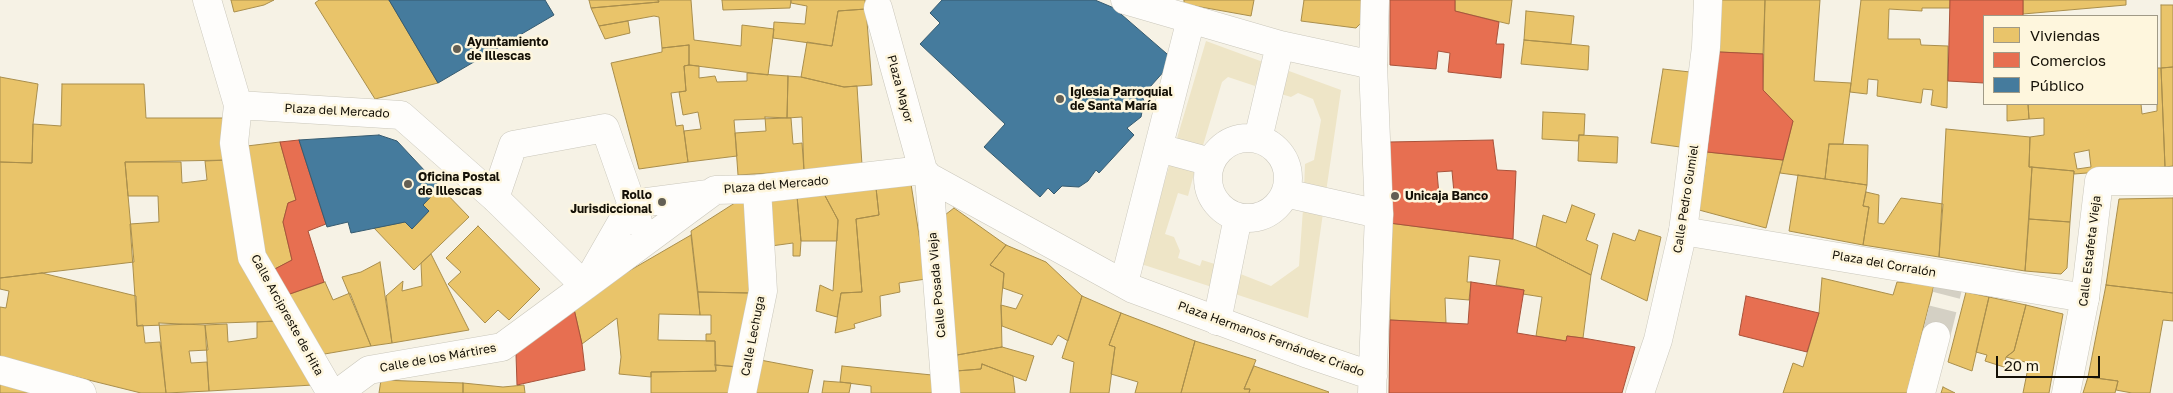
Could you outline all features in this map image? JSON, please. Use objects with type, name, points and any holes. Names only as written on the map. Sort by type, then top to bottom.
[{"type":"street","name":"Calle Arcipreste de Hita","points":[[207,0],[238,105],[234,143],[252,257],[331,393]]},
{"type":"street","points":[[1125,0],[1280,45],[1373,64]]},
{"type":"street","name":"Plaza Hermanos Fernández Criado","points":[[926,174],[1134,289],[1305,354],[1372,384],[1378,214],[1373,64],[1375,0]]},
{"type":"street","name":"Calle Pedro Gumiel","points":[[1640,393],[1658,340],[1683,231],[1706,47],[1708,0]]},
{"type":"street","name":"Plaza Mayor","points":[[883,3],[926,174]]},
{"type":"street","points":[[1124,283],[1191,19]]},
{"type":"street","points":[[1258,140],[1280,45]]},
{"type":"street","name":"Plaza del Mercado","points":[[238,105],[401,115],[495,198],[584,286],[715,190],[757,189],[926,174]]},
{"type":"street","points":[[495,198],[513,145],[605,128],[645,242]]},
{"type":"street","points":[[1236,140],[1258,140],[1269,144],[1284,161],[1288,177],[1285,194],[1271,211],[1260,216],[1238,217],[1227,213],[1212,196],[1208,185],[1211,162],[1216,153],[1225,145],[1236,140]]},
{"type":"street","points":[[1158,148],[1211,162]]},
{"type":"street","name":"Calle Posada Vieja","points":[[926,174],[946,393]]},
{"type":"street","name":"Calle Estafeta Vieja","points":[[2066,393],[2084,298],[2099,181],[2173,180]]},
{"type":"street","name":"Calle Lechuga","points":[[742,393],[763,291],[757,189]]},
{"type":"street","points":[[632,204],[710,194]]},
{"type":"street","points":[[1285,194],[1378,214]]},
{"type":"street","points":[[584,286],[632,204]]},
{"type":"street","points":[[1217,321],[1238,217]]},
{"type":"street","name":"Plaza del Corralón","points":[[1683,231],[2084,298]]},
{"type":"street","name":"Calle de los Mártires","points":[[338,393],[369,370],[502,347],[584,286]]},
{"type":"street","points":[[1921,393],[1936,336]]},
{"type":"street","points":[[0,370],[82,393]]},
{"type":"shaded area","points":[[1206,41],[1263,62],[1255,86],[1228,77],[1222,82],[1201,152],[1175,145]]},
{"type":"shaded area","points":[[1289,71],[1341,90],[1326,192],[1304,189],[1305,164],[1314,160],[1321,120],[1313,99],[1298,93],[1291,97],[1281,94]]},
{"type":"shaded area","points":[[1170,163],[1195,170],[1188,196],[1178,193],[1165,234],[1174,237],[1180,251],[1178,258],[1200,266],[1202,260],[1221,266],[1215,288],[1141,264]]},
{"type":"shaded area","points":[[1303,209],[1323,213],[1308,318],[1232,293],[1238,273],[1271,286],[1299,266]]},
{"type":"building: Viviendas","points":[[231,0],[274,0],[264,5],[234,12]]},
{"type":"building: Viviendas","points":[[319,0],[389,0],[438,83],[375,99],[315,3]]},
{"type":"building: Viviendas","points":[[589,0],[658,0],[659,2],[591,8]]},
{"type":"building: Viviendas","points":[[658,0],[691,0],[694,40],[741,46],[742,25],[774,29],[768,75],[689,65],[689,45],[662,48],[659,17],[654,16],[599,26],[591,8],[659,2]]},
{"type":"building: Viviendas","points":[[722,0],[791,0],[790,8],[723,10]]},
{"type":"building: Viviendas","points":[[791,0],[865,0],[866,9],[838,11],[832,46],[773,38],[774,22],[805,24],[807,6],[791,3]]},
{"type":"building: Viviendas","points":[[1184,0],[1254,0],[1251,16],[1184,4]]},
{"type":"building: Viviendas","points":[[1304,0],[1365,0],[1364,20],[1356,28],[1301,21]]},
{"type":"building: Viviendas","points":[[1455,0],[1512,0],[1509,24],[1455,11]]},
{"type":"building: Viviendas","points":[[1720,0],[1765,0],[1763,54],[1719,52]]},
{"type":"building: Viviendas","points":[[1765,0],[1820,0],[1814,81],[1851,83],[1843,144],[1829,144],[1825,179],[1780,173],[1793,121],[1763,90]]},
{"type":"building: Viviendas","points":[[1861,0],[1950,0],[1950,8],[1922,8],[1922,11],[1889,9],[1888,39],[1920,39],[1921,45],[1948,46],[1947,108],[1931,105],[1933,90],[1923,89],[1921,103],[1877,96],[1878,80],[1868,79],[1867,94],[1850,92]]},
{"type":"building: Viviendas","points":[[2023,0],[2126,0],[2126,5],[2023,14]]},
{"type":"building: Viviendas","points":[[2161,5],[2173,5],[2173,67],[2161,68]]},
{"type":"building: Viviendas","points":[[866,9],[872,85],[844,87],[801,77],[807,42],[832,46],[838,11]]},
{"type":"building: Viviendas","points":[[1526,11],[1574,16],[1571,44],[1524,40]]},
{"type":"building: Viviendas","points":[[628,21],[630,33],[605,39],[599,26]]},
{"type":"building: Viviendas","points":[[1524,40],[1589,46],[1588,70],[1521,64]]},
{"type":"building: Viviendas","points":[[689,45],[689,65],[684,66],[686,91],[671,93],[676,126],[683,125],[688,162],[639,169],[611,63],[662,52],[662,48]]},
{"type":"building: Viviendas","points":[[684,66],[699,66],[699,78],[715,76],[717,82],[747,81],[747,73],[788,76],[787,118],[734,120],[737,156],[688,162],[684,131],[701,129],[698,112],[683,115],[679,92],[686,91]]},
{"type":"building: Viviendas","points":[[2173,67],[2173,166],[2165,167],[2161,68]]},
{"type":"building: Viviendas","points":[[2158,68],[2161,68],[2165,167],[2074,174],[2074,171],[2029,167],[2030,137],[2044,135],[2044,118],[2029,119],[2028,105],[2141,105],[2142,114],[2157,111]],"holes":[[[2089,150],[2091,167],[2077,169],[2074,153]]]},
{"type":"building: Viviendas","points":[[1663,69],[1690,72],[1680,147],[1651,143]]},
{"type":"building: Viviendas","points":[[788,76],[801,77],[844,87],[857,86],[862,165],[804,171],[802,117],[787,118]]},
{"type":"building: Viviendas","points":[[0,77],[38,84],[33,124],[32,163],[0,162]]},
{"type":"building: Viviendas","points":[[62,84],[144,84],[146,118],[227,118],[229,160],[125,162],[134,262],[0,278],[0,162],[32,163],[33,124],[61,126]]},
{"type":"building: Viviendas","points":[[2007,105],[2028,105],[2029,119],[2007,121]]},
{"type":"building: Viviendas","points":[[1543,112],[1585,114],[1584,135],[1579,135],[1578,141],[1542,139]]},
{"type":"building: Viviendas","points":[[765,117],[791,118],[793,144],[802,143],[804,171],[738,175],[735,133],[766,131]]},
{"type":"building: Viviendas","points":[[1946,129],[2030,137],[2029,167],[2032,167],[2025,271],[1939,257]]},
{"type":"building: Viviendas","points":[[1579,135],[1618,137],[1617,163],[1578,161]]},
{"type":"building: Viviendas","points":[[280,142],[296,200],[288,203],[283,222],[292,260],[271,271],[249,212],[247,146]]},
{"type":"building: Viviendas","points":[[1829,144],[1868,145],[1867,185],[1825,179]]},
{"type":"building: Viviendas","points":[[1707,152],[1783,160],[1766,228],[1699,210]]},
{"type":"building: Viviendas","points":[[229,160],[278,321],[137,326],[130,224],[159,222],[158,196],[128,196],[125,162],[181,162],[182,183],[207,180],[205,161]]},
{"type":"building: Viviendas","points":[[2032,167],[2074,171],[2070,222],[2029,219]]},
{"type":"building: Viviendas","points":[[1798,175],[1867,185],[1863,206],[1869,207],[1863,245],[1789,231]]},
{"type":"building: Viviendas","points":[[911,184],[926,279],[899,283],[900,292],[880,296],[881,316],[854,324],[855,328],[835,333],[841,293],[862,292],[856,219],[879,215],[876,188]]},
{"type":"building: Viviendas","points":[[440,187],[469,217],[414,270],[374,228],[405,222],[412,229],[429,211],[423,205]]},
{"type":"building: Viviendas","points":[[876,188],[879,215],[856,219],[862,292],[841,293],[837,317],[816,311],[820,285],[833,291],[838,220],[823,192]]},
{"type":"building: Viviendas","points":[[823,192],[838,220],[837,241],[801,241],[797,196]]},
{"type":"building: Viviendas","points":[[1866,192],[1879,195],[1878,223],[1884,224],[1901,198],[1943,204],[1939,257],[1863,245],[1869,207],[1863,206]]},
{"type":"building: Viviendas","points":[[797,196],[801,241],[800,256],[793,256],[793,243],[771,246],[765,197]]},
{"type":"building: Viviendas","points":[[2173,198],[2173,293],[2106,285],[2119,199]]},
{"type":"building: Viviendas","points":[[741,199],[752,208],[750,293],[698,292],[691,231]]},
{"type":"building: Viviendas","points":[[1572,205],[1595,214],[1586,240],[1598,245],[1591,275],[1536,247],[1543,215],[1566,223]]},
{"type":"building: Viviendas","points":[[954,208],[1006,245],[990,265],[1004,273],[1001,305],[1002,347],[957,355],[941,218]]},
{"type":"building: Viviendas","points":[[2029,219],[2070,222],[2067,268],[2061,274],[2025,271]]},
{"type":"building: Viviendas","points":[[1389,223],[1513,239],[1536,247],[1591,275],[1583,338],[1567,336],[1566,341],[1536,336],[1542,297],[1523,294],[1524,290],[1496,285],[1500,260],[1469,256],[1467,282],[1471,282],[1469,300],[1445,298],[1446,323],[1390,320]]},
{"type":"building: Viviendas","points":[[478,226],[540,289],[509,320],[498,310],[485,323],[448,284],[461,272],[446,258]]},
{"type":"building: Viviendas","points":[[1639,230],[1661,237],[1647,301],[1601,279],[1613,233],[1635,241]]},
{"type":"building: Viviendas","points":[[691,235],[700,315],[659,314],[658,340],[715,341],[716,371],[651,372],[651,377],[619,374],[621,357],[617,318],[582,344],[574,309],[610,282]]},
{"type":"building: Viviendas","points":[[1006,245],[1046,262],[1082,296],[1068,341],[1058,335],[1052,345],[1002,326],[1001,305],[1016,309],[1023,295],[1003,288],[1004,273],[990,265]]},
{"type":"building: Viviendas","points":[[431,254],[469,330],[392,343],[386,296],[403,281],[402,291],[422,286],[421,263]]},
{"type":"building: Viviendas","points":[[380,262],[392,343],[371,346],[342,277],[361,272]]},
{"type":"building: Viviendas","points":[[42,273],[136,296],[137,326],[143,325],[145,343],[160,342],[166,393],[141,393],[0,358],[0,307],[6,308],[9,291],[0,289],[0,278]]},
{"type":"building: Viviendas","points":[[1822,278],[1893,295],[1897,282],[1934,285],[1907,393],[1783,393],[1793,363],[1803,367],[1819,313]]},
{"type":"building: Viviendas","points":[[325,282],[333,300],[350,293],[371,346],[313,356],[284,296]]},
{"type":"building: Viviendas","points":[[2106,285],[2173,293],[2173,321],[2163,320],[2150,393],[2132,393],[2116,390],[2118,381],[2088,377]]},
{"type":"building: Viviendas","points":[[698,292],[750,293],[741,367],[715,365],[715,341],[706,341],[706,334],[711,334],[711,315],[700,315]]},
{"type":"building: Viviendas","points":[[1966,292],[1989,297],[1972,371],[1948,362]]},
{"type":"building: Viviendas","points":[[1082,296],[1121,313],[1109,345],[1115,347],[1109,393],[1070,393],[1074,362],[1062,358]]},
{"type":"building: Viviendas","points":[[1989,297],[2026,305],[2014,351],[2006,357],[2004,367],[1985,361],[1987,355],[1976,352]]},
{"type":"building: Viviendas","points":[[2026,305],[2063,314],[2049,393],[2023,393],[2029,363],[2006,357],[2014,351]]},
{"type":"building: Viviendas","points":[[1121,313],[1195,341],[1181,393],[1135,393],[1138,382],[1111,374],[1115,347],[1109,345]]},
{"type":"building: Viviendas","points":[[278,321],[313,385],[209,391],[205,325],[227,324],[228,342],[257,338],[257,322]]},
{"type":"building: Viviendas","points":[[159,323],[205,325],[208,350],[189,351],[191,363],[207,362],[209,391],[166,393]]},
{"type":"building: Viviendas","points":[[1195,341],[1256,360],[1244,389],[1250,389],[1249,393],[1181,393]]},
{"type":"building: Viviendas","points":[[1002,347],[1034,356],[1026,381],[982,364],[981,369],[956,371],[957,355]]},
{"type":"building: Viviendas","points":[[755,359],[813,370],[808,393],[747,393]]},
{"type":"building: Viviendas","points":[[982,364],[1013,376],[1015,393],[957,393],[956,371],[981,369]]},
{"type":"building: Viviendas","points":[[715,365],[737,367],[734,393],[651,393],[651,372],[716,371]]},
{"type":"building: Viviendas","points":[[842,366],[932,375],[933,393],[871,393],[871,386],[840,382]]},
{"type":"building: Viviendas","points":[[1254,366],[1329,392],[1249,393],[1250,389],[1244,389]]},
{"type":"building: Viviendas","points":[[2088,377],[2118,381],[2115,393],[2083,393]]},
{"type":"building: Viviendas","points":[[381,380],[463,383],[463,393],[379,393]]},
{"type":"building: Viviendas","points":[[824,381],[851,383],[849,393],[822,393]]},
{"type":"building: Viviendas","points":[[0,382],[39,393],[0,393]]},
{"type":"building: Viviendas","points":[[463,383],[503,387],[524,385],[525,393],[463,393]]},
{"type":"building: Viviendas","points":[[1943,387],[1955,393],[1941,393]]},
{"type":"building: Comercios","points":[[1390,0],[1455,0],[1455,11],[1499,22],[1496,44],[1504,44],[1501,78],[1448,72],[1450,53],[1438,51],[1436,69],[1390,65]]},
{"type":"building: Comercios","points":[[1950,0],[2023,0],[2023,15],[1983,15],[1983,83],[1948,81]]},
{"type":"building: Comercios","points":[[1719,52],[1763,54],[1763,90],[1793,121],[1783,160],[1707,152]]},
{"type":"building: Comercios","points":[[299,140],[326,224],[308,231],[324,282],[284,296],[271,271],[292,260],[283,222],[288,203],[296,200],[280,142]]},
{"type":"building: Comercios","points":[[1493,140],[1497,170],[1516,171],[1513,239],[1389,223],[1389,142]],"holes":[[[1452,171],[1454,193],[1439,195],[1437,172]]]},
{"type":"building: Comercios","points":[[1471,282],[1524,290],[1517,333],[1566,341],[1567,336],[1635,347],[1622,393],[1389,393],[1390,320],[1468,324]]},
{"type":"building: Comercios","points":[[1746,296],[1819,313],[1807,352],[1739,335]]},
{"type":"building: Comercios","points":[[574,309],[582,344],[585,370],[517,385],[516,354]]},
{"type":"building: Público","name":"Ayuntamiento de Illescas","points":[[389,0],[545,0],[554,15],[438,83]]},
{"type":"building: Público","name":"Iglesia Parroquial de Santa María","points":[[942,0],[1095,0],[1114,8],[1174,60],[1142,96],[1144,101],[1141,117],[1127,128],[1134,135],[1099,173],[1096,170],[1088,181],[1079,187],[1062,186],[1054,194],[1048,188],[1040,197],[984,147],[1005,124],[920,44],[940,23],[930,13]]},
{"type":"building: Público","points":[[379,135],[397,141],[440,187],[423,205],[429,211],[412,229],[405,222],[351,233],[348,222],[327,227],[299,140]]},
{"type":"tunnel","points":[[1936,336],[1951,276]]},
{"type":"place","name":"Ayuntamiento de Illescas","points":[[457,49]]},
{"type":"place","name":"Iglesia Parroquial de Santa María","points":[[1060,99]]},
{"type":"place","name":"Oficina Postal de Illescas","points":[[408,184]]},
{"type":"place","name":"Unicaja Banco","points":[[1395,196]]},
{"type":"place","name":"Rollo Jurisdiccional","points":[[662,202]]}]
